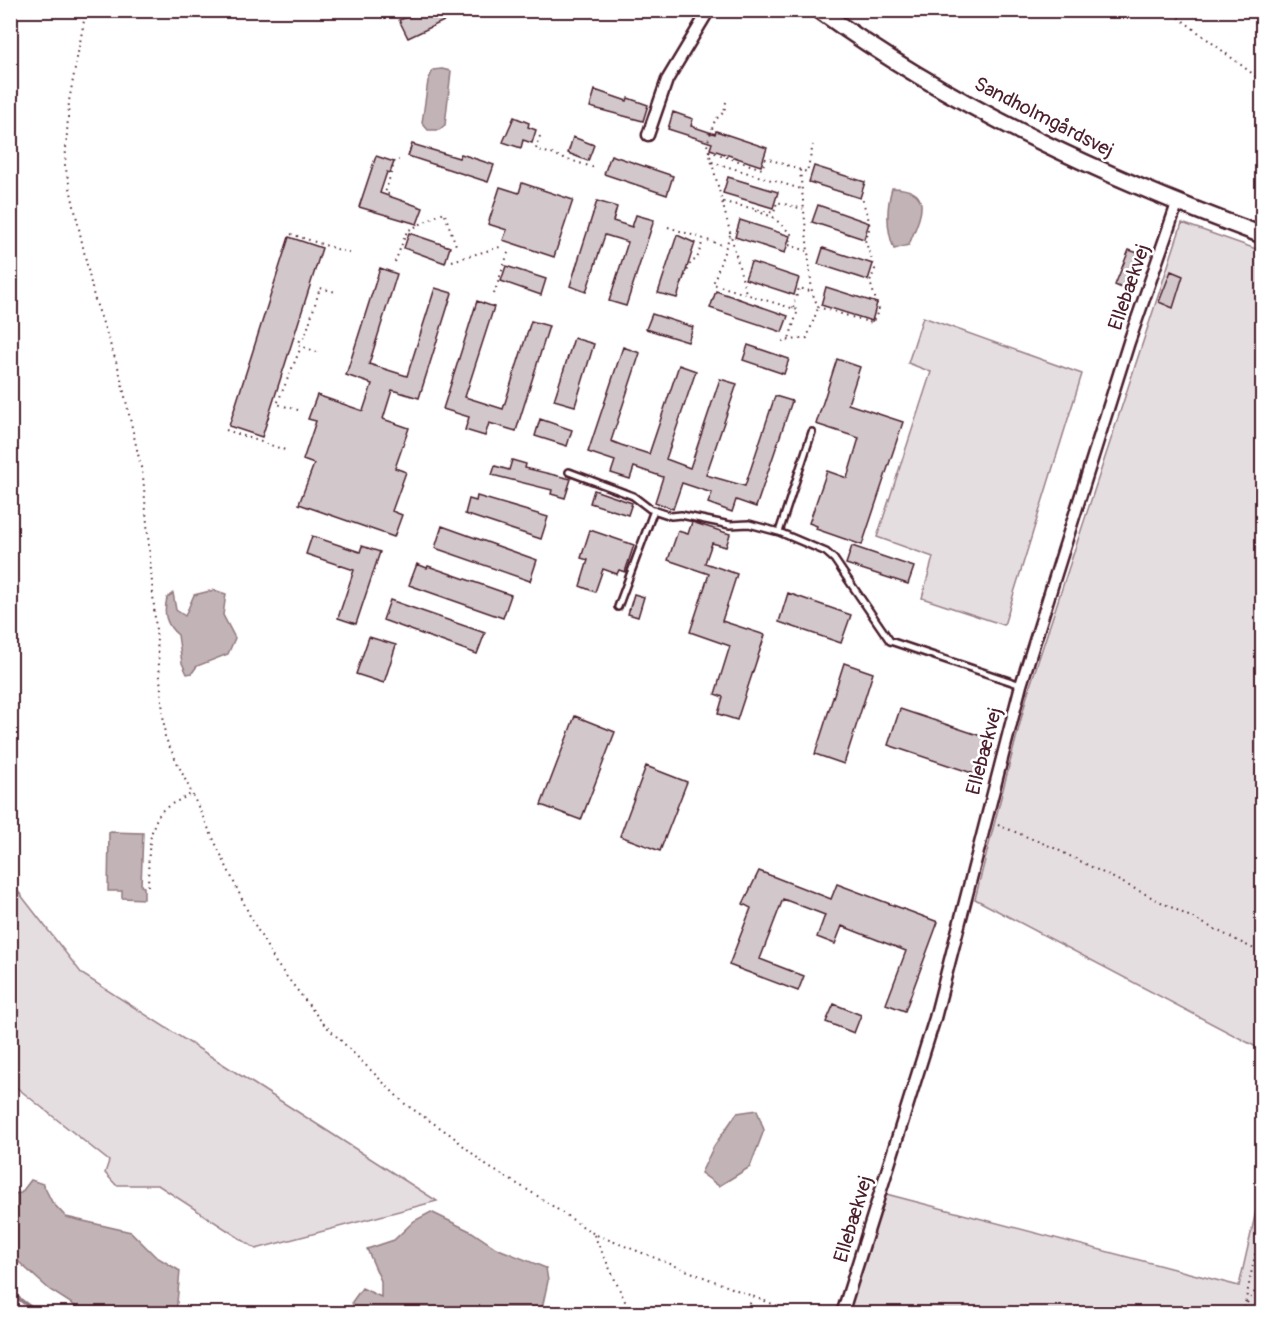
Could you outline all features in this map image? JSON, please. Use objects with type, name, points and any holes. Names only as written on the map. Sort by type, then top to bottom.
[{"type":"street","points":[[648,135],[667,80],[709,10]]},
{"type":"street","name":"Sandholmgårdsvej","points":[[819,10],[925,79],[1014,129],[1177,204],[1263,235]]},
{"type":"street","name":"Ellebækvej","points":[[842,1314],[934,1018],[984,819],[1021,685],[1129,342],[1177,204]]},
{"type":"lane","points":[[778,532],[812,432]]},
{"type":"lane","points":[[568,472],[633,496],[654,510],[730,525],[749,524],[778,532],[826,552],[890,641],[1021,685]]},
{"type":"lane","points":[[618,607],[654,510]]},
{"type":"path","points":[[86,10],[69,101],[65,165],[94,297],[119,370],[143,476],[165,737],[260,935],[276,963],[322,1022],[405,1104],[451,1135],[487,1166],[594,1234],[798,1314]]},
{"type":"path","points":[[1169,10],[1263,81]]},
{"type":"path","points":[[726,102],[724,112],[715,120],[707,144],[746,293]]},
{"type":"path","points":[[540,136],[536,149],[595,168]]},
{"type":"path","points":[[708,151],[762,169],[766,158],[807,172],[813,145]]},
{"type":"path","points":[[388,194],[385,193],[395,160],[399,160]]},
{"type":"path","points":[[711,162],[801,189]]},
{"type":"path","points":[[783,341],[807,338],[818,307],[812,292],[800,170]]},
{"type":"path","points":[[818,307],[872,323],[878,315],[879,303],[875,300],[870,282],[875,268],[866,240],[871,231],[871,225],[862,196]]},
{"type":"path","points":[[723,202],[773,217],[791,234],[789,245],[807,251]]},
{"type":"path","points":[[756,211],[759,208],[774,213],[777,202],[803,209]]},
{"type":"path","points":[[395,262],[407,231],[444,212],[457,248]]},
{"type":"path","points":[[668,227],[726,247]]},
{"type":"path","points":[[291,234],[349,253]]},
{"type":"path","points":[[730,235],[713,284],[798,310],[788,342]]},
{"type":"path","points":[[685,276],[691,262],[697,259],[704,239]]},
{"type":"path","points":[[452,261],[500,246]]},
{"type":"path","points":[[494,294],[509,250]]},
{"type":"path","points":[[317,352],[298,345],[301,338],[305,337],[321,288],[336,292]]},
{"type":"path","points":[[793,308],[799,288],[812,292]]},
{"type":"path","points":[[298,410],[278,404],[302,346]]},
{"type":"path","points":[[226,430],[285,450]]},
{"type":"path","points":[[148,886],[150,841],[162,811],[191,794]]},
{"type":"path","points":[[984,819],[1052,847],[1263,953]]},
{"type":"path","points":[[1243,1314],[1263,1220]]},
{"type":"path","points":[[594,1234],[631,1314]]},
{"type":"path","points":[[1245,1306],[1263,1281]]},
{"type":"path","points":[[743,1314],[754,1298]]},
{"type":"shaded area","points":[[433,70],[451,71],[445,125],[439,130],[428,130],[422,123],[428,81]]},
{"type":"shaded area","points":[[892,188],[915,194],[920,199],[921,207],[909,245],[894,249],[889,234],[888,218]]},
{"type":"shaded area","points":[[1182,223],[1262,251],[1262,1050],[975,899],[1028,692]]},
{"type":"shaded area","points":[[923,317],[1082,374],[1004,625],[922,598],[933,557],[877,537],[931,372],[908,363]]},
{"type":"shaded area","points":[[214,590],[226,594],[223,615],[235,638],[228,654],[197,666],[192,673],[187,674],[182,663],[178,635],[167,619],[165,609],[167,598],[173,593],[176,610],[185,616],[194,595]]},
{"type":"shaded area","points":[[109,832],[143,833],[141,886],[144,887],[144,899],[122,898],[122,891],[108,891]]},
{"type":"shaded area","points":[[10,881],[82,974],[437,1201],[256,1249],[158,1185],[116,1185],[105,1173],[109,1161],[11,1083]]},
{"type":"shaded area","points":[[757,1110],[764,1130],[750,1167],[719,1186],[701,1173],[714,1146],[737,1113]]},
{"type":"shaded area","points":[[31,1180],[43,1184],[52,1202],[66,1217],[131,1232],[155,1256],[180,1271],[176,1313],[86,1313],[50,1290],[11,1255],[11,1194],[21,1193]]},
{"type":"shaded area","points":[[1262,1185],[1262,1313],[847,1314],[886,1194],[1239,1286]]},
{"type":"shaded area","points":[[431,1212],[472,1232],[496,1248],[546,1268],[548,1281],[541,1313],[355,1313],[352,1302],[362,1288],[381,1297],[381,1281],[367,1249],[394,1240],[414,1221]]},
{"type":"building","points":[[429,10],[467,10],[408,38],[399,20]]},
{"type":"building","points":[[595,90],[627,101],[628,98],[648,105],[643,121],[590,107]]},
{"type":"building","points":[[673,112],[693,119],[691,126],[715,134],[716,131],[767,148],[761,166],[710,149],[712,143],[668,129]]},
{"type":"building","points":[[514,117],[529,123],[528,127],[536,130],[532,143],[523,140],[521,148],[503,142]]},
{"type":"building","points":[[573,137],[594,145],[588,161],[568,153]]},
{"type":"building","points":[[412,144],[459,158],[461,154],[494,165],[488,182],[408,156]]},
{"type":"building","points":[[611,155],[673,176],[667,195],[604,174]]},
{"type":"building","points":[[376,156],[394,162],[390,173],[387,172],[380,193],[423,208],[417,224],[359,207]]},
{"type":"building","points":[[814,166],[865,182],[860,198],[809,182]]},
{"type":"building","points":[[728,177],[778,192],[773,208],[723,193]]},
{"type":"building","points":[[522,183],[573,200],[554,257],[503,240],[507,230],[488,224],[500,187],[519,193]]},
{"type":"building","points":[[597,201],[617,207],[613,221],[632,227],[636,215],[654,220],[626,306],[609,301],[628,242],[605,235],[586,292],[570,286]]},
{"type":"building","points":[[818,205],[869,223],[864,239],[812,222]]},
{"type":"building","points":[[740,220],[790,236],[785,253],[735,237]]},
{"type":"building","points":[[409,233],[450,247],[445,263],[404,248]]},
{"type":"building","points":[[677,235],[695,243],[677,298],[658,293]]},
{"type":"building","points":[[289,237],[322,248],[262,437],[229,426]]},
{"type":"building","points":[[823,248],[873,264],[868,280],[818,264]]},
{"type":"building","points":[[1129,250],[1141,254],[1129,291],[1115,285]]},
{"type":"building","points":[[751,262],[799,278],[794,295],[745,279]]},
{"type":"building","points":[[506,266],[546,279],[541,295],[501,281]]},
{"type":"building","points":[[380,268],[397,274],[369,364],[407,376],[435,288],[452,293],[419,398],[392,390],[383,419],[409,428],[395,468],[406,472],[392,511],[402,515],[394,537],[299,504],[314,464],[303,460],[316,421],[308,419],[317,395],[363,411],[372,384],[346,375]]},
{"type":"building","points":[[1171,271],[1183,276],[1173,308],[1159,302]]},
{"type":"building","points":[[826,287],[877,303],[872,321],[821,305]]},
{"type":"building","points":[[716,291],[788,316],[782,332],[710,308]]},
{"type":"building","points":[[477,301],[494,307],[465,397],[503,409],[531,321],[549,326],[516,431],[489,423],[485,436],[465,430],[469,417],[443,409]]},
{"type":"building","points":[[652,314],[693,327],[688,342],[646,329]]},
{"type":"building","points":[[574,338],[594,344],[575,406],[554,400]]},
{"type":"building","points":[[748,345],[789,359],[784,374],[743,360]]},
{"type":"building","points":[[623,347],[640,353],[611,441],[649,454],[679,365],[696,371],[666,459],[690,468],[720,379],[737,384],[706,475],[745,486],[775,396],[792,401],[756,507],[736,500],[732,512],[708,503],[712,493],[682,483],[673,509],[655,502],[663,477],[634,467],[630,479],[611,473],[615,461],[588,452]]},
{"type":"building","points":[[837,359],[860,367],[848,404],[903,422],[862,545],[816,529],[817,526],[809,523],[827,471],[847,478],[859,438],[816,424]]},
{"type":"building","points":[[540,419],[572,430],[567,446],[535,436]]},
{"type":"building","points":[[512,460],[526,464],[525,468],[571,479],[565,498],[551,494],[552,490],[492,475],[495,466],[509,470]]},
{"type":"building","points":[[594,490],[632,503],[628,515],[590,503]]},
{"type":"building","points":[[477,496],[548,517],[541,539],[465,514],[469,499],[476,501]]},
{"type":"building","points":[[692,522],[730,534],[726,547],[712,543],[705,563],[737,574],[722,621],[765,635],[737,720],[718,714],[723,697],[715,694],[730,646],[690,632],[709,574],[668,560],[678,531],[688,534]]},
{"type":"building","points":[[442,526],[537,560],[530,581],[435,548]]},
{"type":"building","points":[[590,530],[634,545],[625,572],[619,570],[617,574],[603,569],[595,592],[580,586],[588,560],[581,558]]},
{"type":"building","points":[[312,536],[360,552],[362,546],[380,552],[356,624],[338,618],[354,570],[306,554]]},
{"type":"building","points":[[852,546],[914,567],[908,584],[846,564]]},
{"type":"building","points":[[417,564],[511,595],[503,618],[409,585]]},
{"type":"building","points":[[788,593],[851,615],[841,643],[779,622]]},
{"type":"building","points":[[634,594],[644,597],[638,617],[628,614]]},
{"type":"building","points":[[390,600],[485,633],[477,654],[383,620]]},
{"type":"building","points":[[369,637],[396,645],[384,683],[356,674]]},
{"type":"building","points":[[844,663],[873,673],[844,764],[815,754]]},
{"type":"building","points":[[900,709],[990,739],[978,775],[888,745]]},
{"type":"building","points":[[575,716],[615,732],[581,820],[541,805]]},
{"type":"building","points":[[646,766],[687,782],[660,851],[620,836]]},
{"type":"building","points":[[759,871],[831,899],[837,884],[938,922],[905,1011],[886,1004],[906,951],[842,926],[835,944],[817,937],[825,915],[783,899],[760,959],[804,976],[798,991],[729,965],[751,908],[743,904]]},
{"type":"building","points":[[834,1004],[861,1015],[854,1033],[826,1022]]},
{"type":"waterway","points":[[10,1292],[39,1314]]}]
